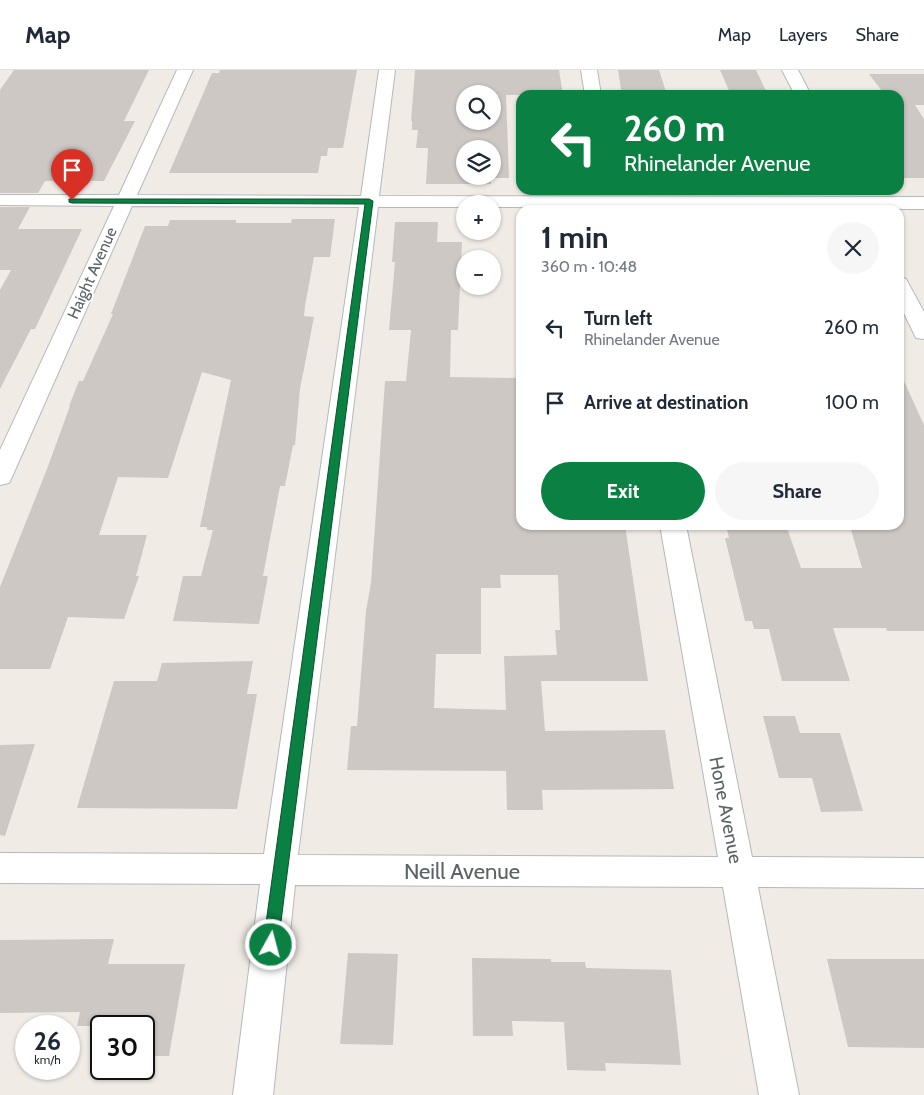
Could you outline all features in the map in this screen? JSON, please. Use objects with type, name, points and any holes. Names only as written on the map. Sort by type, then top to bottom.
[{"type":"street","name":"Haight Avenue","points":[[0,477],[185,70]]},
{"type":"street","points":[[253,1095],[280,870],[387,70]]},
{"type":"street","points":[[589,70],[592,90]]},
{"type":"street","points":[[790,70],[800,90]]},
{"type":"street","points":[[0,200],[857,201],[924,203]]},
{"type":"street","points":[[904,293],[924,333]]},
{"type":"street","name":"Hone Avenue","points":[[674,530],[779,1095]]},
{"type":"street","name":"Neill Avenue","points":[[0,868],[924,873]]},
{"type":"building","points":[[14,70],[149,70],[124,121],[135,121],[104,181],[45,181],[38,193],[0,193],[0,90]]},
{"type":"building","points":[[220,70],[357,70],[343,148],[328,148],[327,156],[321,156],[318,173],[169,173],[212,73],[219,73]]},
{"type":"building","points":[[415,70],[559,70],[562,90],[516,90],[516,95],[506,95],[509,178],[501,178],[501,140],[456,140],[456,184],[426,184],[428,148],[416,148],[418,130],[412,130]]},
{"type":"building","points":[[618,70],[659,70],[665,90],[621,90]]},
{"type":"building","points":[[720,70],[756,70],[766,90],[729,90]]},
{"type":"building","points":[[869,74],[924,74],[924,105],[915,105],[924,119],[924,178],[904,178],[904,90],[881,90]]},
{"type":"building","points":[[0,207],[30,207],[18,229],[82,229],[35,329],[31,329],[0,389],[0,290],[11,270],[0,270]]},
{"type":"building","points":[[292,219],[335,219],[330,257],[314,257],[304,316],[314,317],[300,389],[295,445],[293,445],[285,486],[280,486],[263,576],[268,576],[259,624],[173,621],[183,576],[201,576],[213,530],[207,530],[207,527],[200,527],[231,380],[202,372],[168,478],[118,477],[99,535],[147,535],[136,576],[139,576],[124,619],[68,617],[50,669],[0,669],[0,587],[47,469],[79,381],[83,381],[113,314],[111,314],[145,226],[168,226],[170,220],[236,220],[236,223],[291,223]]},
{"type":"building","points":[[395,222],[438,222],[437,242],[462,242],[462,250],[456,250],[456,295],[460,295],[458,330],[451,330],[450,377],[516,378],[516,530],[626,530],[648,681],[541,681],[545,731],[665,730],[674,789],[542,790],[543,810],[507,810],[506,771],[347,770],[351,726],[357,726],[366,611],[371,583],[385,381],[406,381],[411,330],[389,330],[395,262],[392,262]],"holes":[[[500,575],[558,575],[560,630],[555,630],[557,655],[504,656],[506,710],[434,708],[436,654],[481,654],[481,588],[501,588]]]},
{"type":"building","points":[[904,381],[924,425],[924,631],[887,631],[886,628],[833,628],[850,681],[782,681],[769,629],[754,629],[752,621],[745,621],[725,538],[729,538],[727,530],[788,530],[801,568],[862,568],[851,530],[904,530]]},
{"type":"building","points":[[253,661],[247,694],[257,694],[237,809],[77,808],[114,681],[157,681],[162,663]]},
{"type":"building","points":[[763,716],[795,716],[800,733],[840,733],[863,811],[821,812],[812,778],[779,778]]},
{"type":"building","points":[[35,744],[5,836],[0,835],[0,745]]},
{"type":"building","points":[[114,939],[108,964],[185,964],[169,1056],[155,1056],[155,1015],[90,1015],[90,1026],[80,1026],[80,1012],[0,1013],[0,940]]},
{"type":"building","points":[[348,953],[398,954],[393,1045],[340,1044]]},
{"type":"building","points":[[472,958],[551,959],[551,962],[585,962],[586,968],[671,970],[681,1065],[605,1063],[606,1071],[567,1070],[564,1022],[512,1021],[513,1036],[473,1036]]},
{"type":"building","points":[[827,959],[924,959],[924,1048],[848,1047]]},
{"type":"route","points":[[72,200],[369,201],[271,945]]}]
